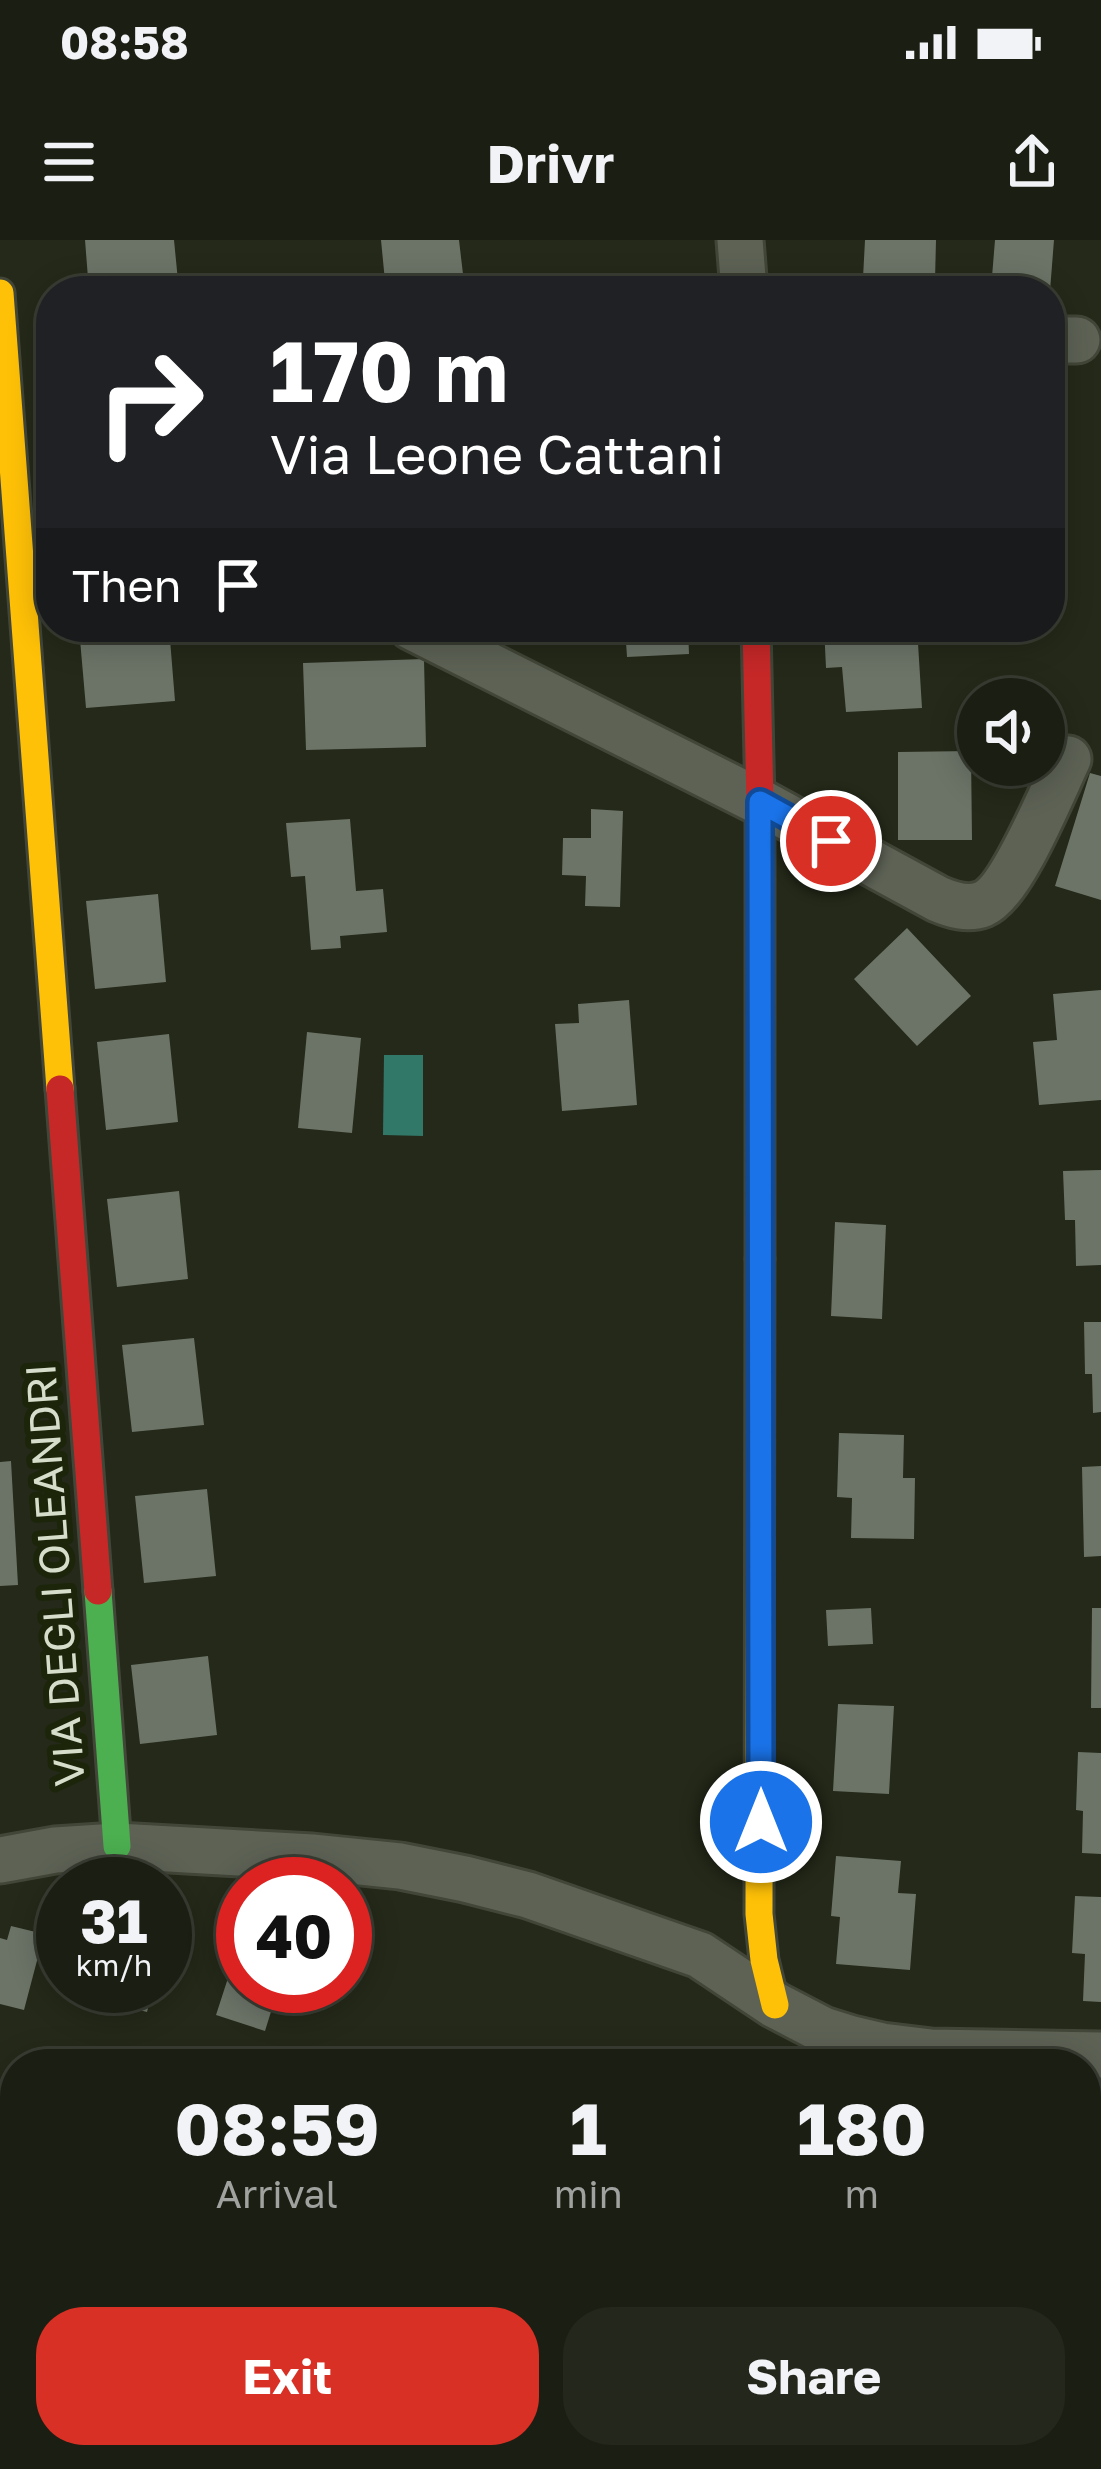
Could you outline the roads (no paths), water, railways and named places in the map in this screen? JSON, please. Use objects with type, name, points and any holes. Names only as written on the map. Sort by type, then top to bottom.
[{"type":"street","points":[[740,240],[743,276]]},
{"type":"street","name":"VIA DEGLI OLEANDRI","points":[[0,293],[117,1846]]},
{"type":"street","points":[[442,642],[956,906],[980,905],[1000,891],[1068,759]]},
{"type":"street","points":[[755,642],[760,802],[759,1940],[775,2005]]},
{"type":"street","points":[[709,1960],[745,1894],[761,1822]]},
{"type":"street","points":[[0,1860],[117,1846],[312,1857],[433,1872],[544,1900],[709,1960],[775,2005],[823,2030],[906,2049]]},
{"type":"water","points":[[384,1055],[423,1055],[423,1136],[383,1135]]}]
